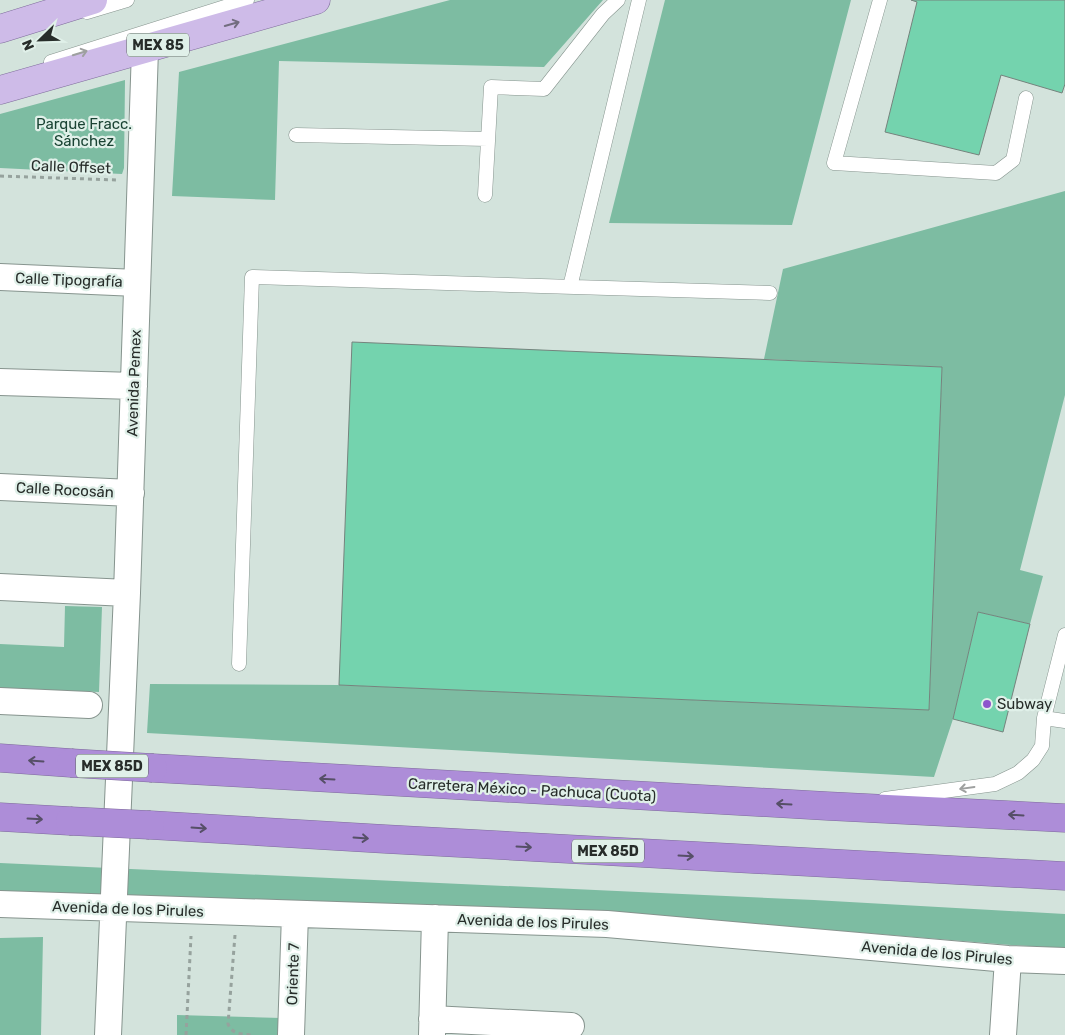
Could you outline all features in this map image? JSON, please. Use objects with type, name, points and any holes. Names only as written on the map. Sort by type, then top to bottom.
[{"type":"highway","name":"Carretera México - Pachuca (Cuota)","points":[[0,758],[1065,818]]},
{"type":"highway","name":"MEX 85D","points":[[0,817],[1065,876]]},
{"type":"main road","points":[[0,29],[93,0]]},
{"type":"main road","name":"MEX 85","points":[[0,90],[316,0]]},
{"type":"street","name":"Avenida Pemex","points":[[108,1035],[131,493],[145,49]]},
{"type":"street","name":"Calle Tipografía","points":[[0,277],[137,283]]},
{"type":"street","points":[[0,382],[134,386]]},
{"type":"street","name":"Calle Rocosán","points":[[0,487],[131,493]]},
{"type":"street","points":[[0,587],[127,593]]},
{"type":"street","points":[[0,701],[89,705]]},
{"type":"street","name":"Avenida de los Pirules","points":[[0,904],[607,924],[1008,959],[1065,961]]},
{"type":"street","name":"Oriente 7","points":[[291,1035],[295,914]]},
{"type":"street","points":[[435,918],[432,1027],[571,1026]]},
{"type":"street","points":[[1003,1035],[1008,959]]},
{"type":"lane","points":[[0,38],[127,0]]},
{"type":"lane","points":[[0,78],[248,0]]},
{"type":"lane","points":[[485,195],[491,87],[544,89],[603,14],[618,0]]},
{"type":"lane","points":[[570,287],[639,0]]},
{"type":"lane","points":[[880,0],[834,163],[996,173],[1013,160],[1026,98]]},
{"type":"lane","points":[[296,135],[488,139]]},
{"type":"lane","points":[[239,664],[252,277],[770,293]]},
{"type":"lane","points":[[827,806],[995,784],[1018,773],[1034,760],[1042,746],[1044,718],[1065,635]]},
{"type":"lane","points":[[1044,718],[1065,720]]},
{"type":"path","name":"Calle Offset","points":[[0,176],[141,180]]},
{"type":"path","points":[[186,1035],[192,911]]},
{"type":"path","points":[[237,912],[228,1024],[230,1030],[237,1034],[251,1035]]},
{"type":"green space","points":[[450,0],[603,0],[544,67],[279,61],[275,200],[172,196],[179,72]]},
{"type":"green space","points":[[665,0],[851,0],[792,225],[609,223]]},
{"type":"green space","name":"Parque Fracc. Sánchez","points":[[125,80],[124,168],[122,174],[0,168],[0,114]]},
{"type":"green space","points":[[1065,191],[1065,395],[1020,570],[1043,576],[1030,624],[978,612],[953,719],[934,777],[147,733],[150,684],[339,685],[929,710],[942,367],[764,359],[783,269]]},
{"type":"green space","points":[[65,606],[102,607],[99,692],[0,688],[0,644],[64,647]]},
{"type":"green space","points":[[0,863],[814,900],[1065,914],[1065,948],[610,912],[0,891]]},
{"type":"green space","points":[[43,937],[41,1035],[0,1035],[0,938]]},
{"type":"green space","points":[[177,1015],[281,1018],[281,1035],[177,1035]]},
{"type":"building","points":[[911,0],[1065,0],[1065,84],[1062,93],[1001,75],[979,155],[885,132],[917,2]]},
{"type":"building","points":[[352,342],[942,367],[929,710],[339,685]]},
{"type":"building","points":[[978,612],[1030,624],[1003,732],[953,719]]},
{"type":"place","name":"Subway","points":[[987,704]]}]
